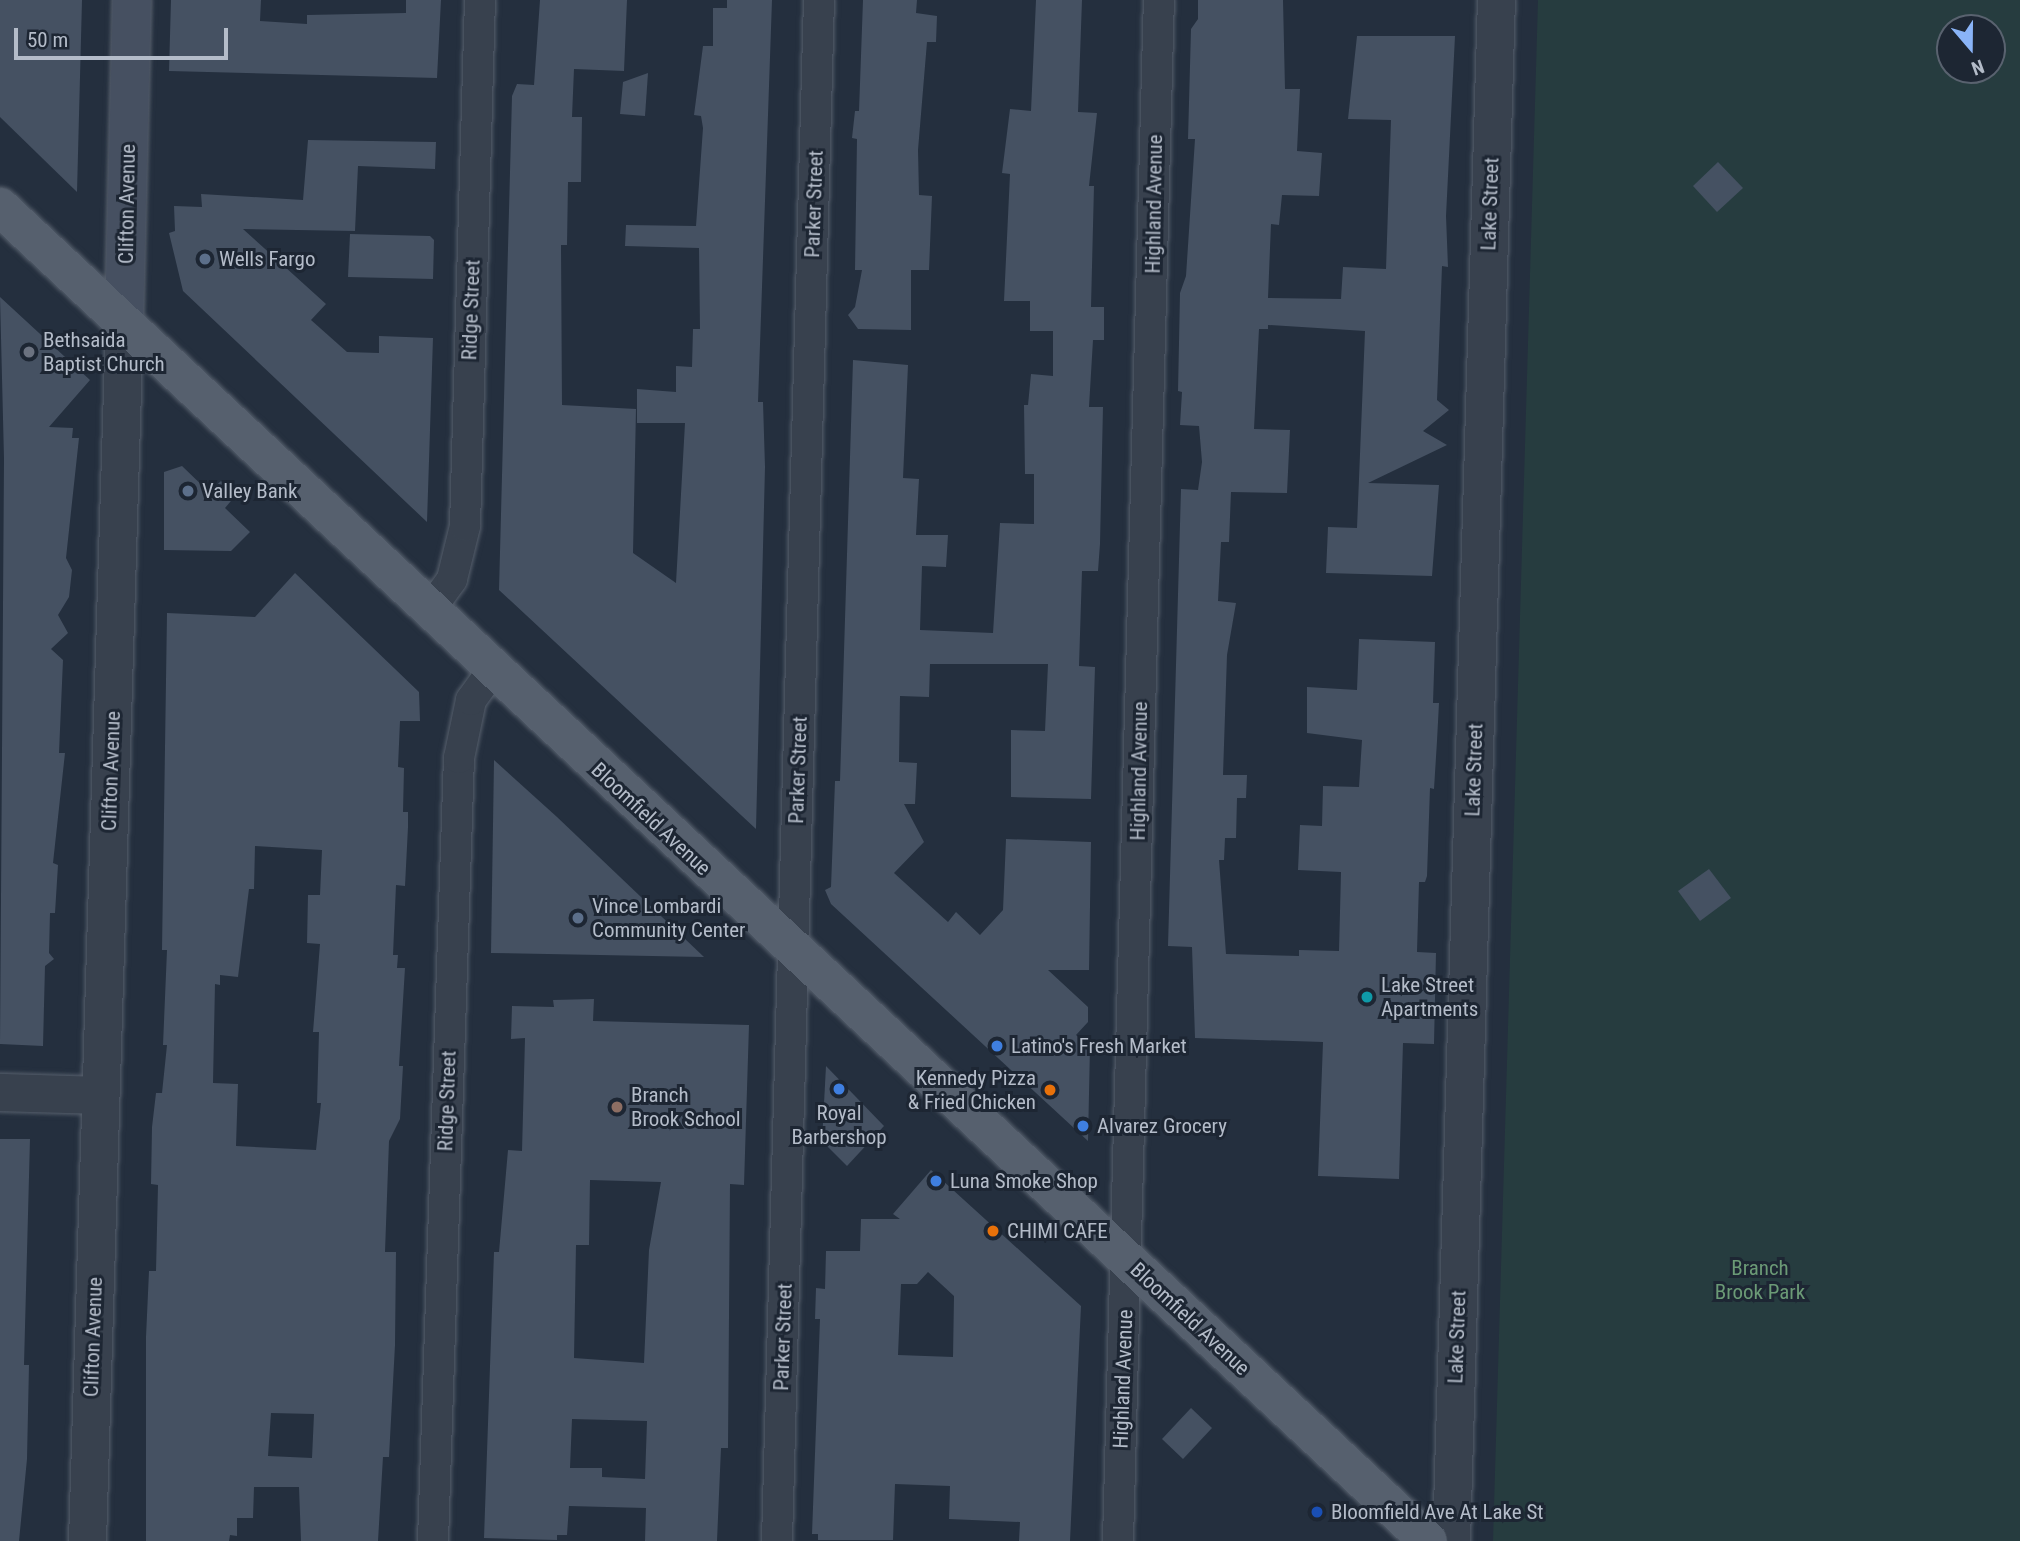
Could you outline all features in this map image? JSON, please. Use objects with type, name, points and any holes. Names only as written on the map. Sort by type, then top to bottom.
[{"type":"main road","name":"Clifton Avenue","points":[[124,322],[132,0]]},
{"type":"main road","name":"Bloomfield Avenue","points":[[0,207],[492,671],[1428,1541]]},
{"type":"street","name":"Ridge Street","points":[[429,611],[452,579],[466,526],[480,0]]},
{"type":"street","name":"Parker Street","points":[[777,1541],[820,0]]},
{"type":"street","name":"Highland Avenue","points":[[1118,1541],[1159,0]]},
{"type":"street","name":"Lake Street","points":[[1451,1541],[1496,0]]},
{"type":"street","name":"Clifton Avenue","points":[[87,1541],[124,322]]},
{"type":"street","name":"Ridge Street","points":[[433,1541],[459,758],[471,700],[492,671]]},
{"type":"street","points":[[0,1092],[100,1095]]},
{"type":"green space","name":"Branch Brook Park","points":[[1538,0],[2020,0],[2020,1541],[1493,1541]]},
{"type":"building","points":[[0,0],[82,0],[77,192],[0,117]]},
{"type":"building","points":[[171,0],[261,0],[260,21],[307,24],[307,15],[406,13],[406,0],[441,0],[437,78],[169,71]]},
{"type":"building","points":[[540,0],[627,0],[624,71],[574,69],[572,117],[582,117],[581,182],[568,182],[567,245],[561,245],[562,405],[636,409],[633,553],[676,583],[685,423],[637,423],[637,389],[676,392],[676,366],[692,367],[693,329],[700,329],[699,248],[625,246],[626,225],[696,226],[703,128],[701,116],[694,115],[703,46],[713,46],[713,8],[727,8],[727,0],[772,0],[758,402],[763,402],[765,467],[756,829],[499,590],[512,96],[517,84],[534,85]]},
{"type":"building","points":[[863,0],[917,0],[916,13],[937,16],[936,42],[927,42],[918,150],[919,195],[932,196],[929,270],[911,270],[911,330],[858,329],[848,315],[855,307],[862,270],[855,270],[857,139],[852,138],[855,111],[859,111]]},
{"type":"building","points":[[1036,0],[1082,0],[1078,112],[1097,113],[1089,186],[1094,186],[1091,307],[1104,307],[1104,340],[1093,340],[1089,407],[1103,407],[1100,544],[1098,571],[1082,571],[1079,666],[1095,667],[1091,799],[1011,797],[1011,730],[1045,731],[1048,664],[930,664],[929,697],[900,696],[899,762],[917,763],[915,804],[904,804],[924,842],[894,873],[948,922],[956,912],[980,935],[1003,910],[1006,839],[1091,842],[1089,970],[1048,970],[1088,1007],[1088,1022],[1076,1035],[1090,1047],[1088,1141],[831,904],[825,890],[831,887],[835,781],[840,781],[853,360],[908,365],[903,478],[919,479],[916,535],[948,535],[946,567],[922,566],[920,630],[993,633],[1000,523],[1034,524],[1034,474],[1025,474],[1024,405],[1028,405],[1031,374],[1053,376],[1053,331],[1030,331],[1030,301],[1004,301],[1010,174],[1002,173],[1010,109],[1031,111]]},
{"type":"building","points":[[1198,0],[1283,0],[1285,89],[1300,89],[1297,151],[1322,153],[1319,196],[1282,195],[1279,225],[1271,224],[1268,298],[1341,299],[1343,267],[1386,269],[1391,120],[1348,119],[1357,36],[1455,36],[1446,216],[1448,267],[1442,266],[1437,400],[1449,410],[1423,431],[1447,445],[1368,483],[1439,485],[1432,576],[1326,573],[1328,527],[1357,528],[1365,331],[1268,325],[1268,329],[1259,329],[1254,429],[1290,430],[1287,493],[1231,492],[1229,542],[1221,542],[1218,601],[1236,603],[1227,655],[1223,775],[1247,775],[1246,798],[1237,798],[1236,838],[1225,838],[1224,860],[1219,860],[1226,954],[1299,956],[1299,950],[1339,951],[1341,872],[1298,870],[1300,825],[1322,826],[1323,786],[1359,787],[1362,740],[1307,733],[1307,687],[1357,690],[1359,639],[1435,642],[1433,703],[1439,703],[1437,741],[1434,789],[1430,788],[1427,876],[1425,882],[1419,882],[1417,952],[1436,953],[1434,1044],[1403,1043],[1399,1179],[1318,1176],[1323,1042],[1195,1038],[1192,947],[1168,946],[1181,489],[1198,490],[1202,462],[1199,426],[1180,425],[1182,392],[1178,391],[1180,293],[1186,276],[1195,139],[1188,139],[1191,29],[1198,19]]},
{"type":"building","points":[[648,73],[645,116],[620,114],[623,82]]},
{"type":"building","points":[[308,140],[436,142],[435,169],[358,166],[355,231],[243,229],[326,304],[311,320],[347,352],[379,353],[379,336],[433,338],[427,522],[183,291],[169,233],[175,231],[174,206],[202,207],[201,194],[303,200]]},
{"type":"building","points":[[1718,162],[1743,188],[1717,212],[1693,186]]},
{"type":"building","points":[[350,234],[430,236],[434,240],[433,279],[348,277]]},
{"type":"building","points":[[0,297],[90,380],[49,427],[73,428],[72,438],[79,438],[66,558],[72,570],[69,597],[58,615],[68,633],[51,649],[63,660],[59,753],[65,753],[53,863],[58,865],[55,913],[50,913],[49,953],[54,959],[45,966],[43,1046],[0,1044],[4,459]]},
{"type":"building","points":[[182,466],[209,492],[221,481],[236,495],[225,508],[250,532],[231,551],[164,550],[164,472]]},
{"type":"building","points":[[295,573],[419,692],[420,721],[400,721],[398,767],[404,768],[403,812],[408,812],[408,827],[405,886],[396,885],[393,955],[398,955],[397,968],[405,968],[399,1066],[403,1066],[400,1119],[389,1141],[385,1252],[396,1252],[395,1345],[389,1457],[383,1457],[378,1541],[301,1541],[299,1487],[254,1487],[253,1518],[237,1518],[237,1536],[230,1535],[229,1541],[146,1541],[146,1337],[149,1271],[156,1271],[158,1185],[151,1184],[152,1127],[156,1093],[162,1093],[167,1045],[163,1045],[167,950],[162,950],[167,613],[255,617]],"holes":[[[255,846],[322,850],[320,895],[308,895],[307,943],[320,944],[313,1032],[319,1032],[317,1103],[321,1103],[316,1150],[236,1146],[238,1084],[213,1083],[215,984],[220,985],[220,975],[238,977],[249,889],[254,889]],[[271,1413],[314,1414],[312,1458],[268,1456]]]},
{"type":"building","name":"Vince Lombardi Community Center","points":[[494,760],[557,817],[704,957],[491,953]]},
{"type":"building","points":[[1709,869],[1731,898],[1700,921],[1678,891]]},
{"type":"building","points":[[594,999],[593,1021],[749,1025],[744,1185],[730,1184],[728,1448],[721,1448],[717,1541],[645,1541],[646,1508],[569,1506],[567,1535],[557,1535],[557,1540],[484,1538],[494,1252],[499,1252],[508,1150],[522,1151],[525,1038],[511,1039],[512,1006],[554,1007],[553,1000]],"holes":[[[590,1180],[661,1182],[649,1250],[644,1363],[574,1358],[576,1245],[589,1245]],[[572,1419],[647,1421],[645,1479],[602,1477],[602,1468],[570,1468]]]},
{"type":"building","points":[[826,1066],[884,1126],[847,1166],[822,1141]]},
{"type":"building","points":[[0,1139],[30,1139],[24,1365],[29,1365],[27,1459],[19,1541],[0,1541]]},
{"type":"building","points":[[931,1170],[1081,1306],[1070,1541],[1019,1541],[1020,1522],[949,1519],[950,1486],[895,1484],[893,1540],[818,1540],[818,1534],[812,1534],[820,1319],[815,1319],[816,1288],[825,1289],[826,1251],[860,1251],[861,1219],[900,1219],[893,1214]],"holes":[[[928,1272],[954,1296],[953,1357],[898,1355],[901,1284],[917,1284]]]},
{"type":"building","points":[[1191,1408],[1212,1428],[1183,1459],[1162,1439]]},
{"type":"place","name":"Wells Fargo","points":[[205,259]]},
{"type":"place","name":"Bethsaida Baptist Church","points":[[29,352]]},
{"type":"place","name":"Valley Bank","points":[[188,491]]},
{"type":"place","name":"Vince Lombardi Community Center","points":[[578,918]]},
{"type":"place","name":"Lake Street Apartments","points":[[1367,997]]},
{"type":"place","name":"Latino's Fresh Market","points":[[997,1046]]},
{"type":"place","name":"Royal Barbershop","points":[[839,1089]]},
{"type":"place","name":"Kennedy Pizza & Fried Chicken","points":[[1050,1090]]},
{"type":"place","name":"Branch Brook School","points":[[617,1107]]},
{"type":"place","name":"Alvarez Grocery","points":[[1083,1126]]},
{"type":"place","name":"Luna Smoke Shop","points":[[936,1181]]},
{"type":"place","name":"CHIMI CAFE","points":[[993,1231]]},
{"type":"place","name":"Bloomfield Ave At Lake St","points":[[1317,1512]]}]
